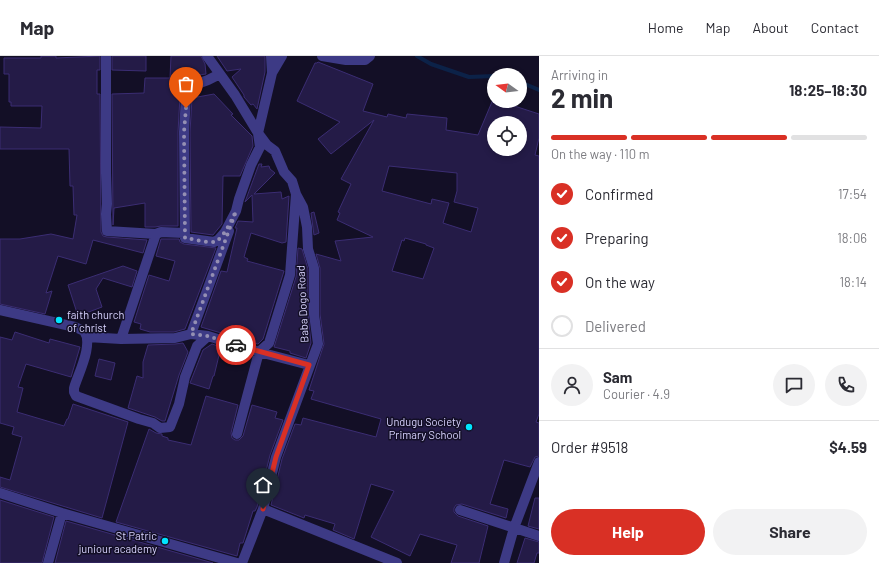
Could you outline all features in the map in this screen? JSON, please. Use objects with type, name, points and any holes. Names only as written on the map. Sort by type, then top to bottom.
[{"type":"street","points":[[106,56],[107,231],[156,234],[160,232],[184,233],[185,238]]},
{"type":"street","name":"Baba Dogo Road","points":[[207,56],[235,95],[258,133],[267,145],[275,150],[284,172],[292,181],[296,194],[303,208],[307,227],[308,249],[314,268],[314,314],[318,344],[276,457],[263,509],[242,563]]},
{"type":"street","points":[[191,334],[236,211],[251,165],[260,147],[258,133],[272,73],[271,56]]},
{"type":"street","points":[[272,73],[282,56]]},
{"type":"street","points":[[322,56],[346,60],[368,58]]},
{"type":"street","points":[[185,238],[184,132],[186,96],[190,87],[220,74]]},
{"type":"street","points":[[236,434],[259,352],[270,343],[290,275],[296,194]]},
{"type":"street","points":[[185,238],[214,242],[218,240],[225,232],[236,211]]},
{"type":"street","points":[[121,340],[156,234]]},
{"type":"street","points":[[0,310],[75,327],[84,331],[88,337],[85,356],[74,388],[76,396],[152,423],[160,428],[170,427],[179,404],[185,377],[197,346],[208,336]]},
{"type":"street","points":[[88,337],[121,340],[175,338],[191,334],[208,336],[259,352],[309,365]]},
{"type":"street","points":[[504,563],[514,528],[538,468]]},
{"type":"street","points":[[0,494],[237,563]]},
{"type":"street","points":[[263,509],[397,563]]},
{"type":"street","points":[[460,510],[539,536]]},
{"type":"street","points":[[48,563],[62,513]]},
{"type":"building","points":[[41,56],[56,56],[56,58],[100,56],[100,70],[97,70],[97,94],[100,94],[101,232],[103,236],[107,237],[147,240],[143,253],[93,240],[86,264],[58,256],[46,293],[52,291],[45,314],[0,304],[0,239],[20,239],[51,234],[73,239],[77,215],[74,215],[73,186],[70,186],[69,149],[0,149],[0,127],[41,128],[42,106],[11,106],[11,102],[9,102],[9,74],[4,74],[4,58],[41,58]]},
{"type":"building","points":[[112,56],[146,56],[146,71],[112,70]]},
{"type":"building","points":[[171,56],[201,56],[205,64],[206,74],[183,77],[180,96],[178,132],[178,226],[145,227],[145,203],[114,208],[113,225],[112,94],[144,93],[145,78],[170,78]]},
{"type":"building","points":[[217,56],[265,56],[265,72],[257,109],[244,97],[232,77],[241,69],[227,71]]},
{"type":"building","points":[[318,62],[373,84],[363,111],[387,117],[388,114],[406,118],[407,114],[447,118],[446,130],[478,135],[489,108],[521,108],[539,114],[539,138],[535,155],[539,156],[539,414],[536,422],[539,423],[539,456],[535,457],[530,467],[504,460],[490,504],[508,509],[506,518],[462,504],[456,505],[454,508],[454,512],[458,516],[488,526],[479,563],[451,563],[457,545],[420,534],[410,556],[371,537],[394,491],[371,484],[354,539],[333,530],[335,524],[305,515],[304,518],[271,505],[282,459],[295,424],[301,425],[303,418],[376,437],[381,419],[311,399],[314,391],[309,390],[324,344],[320,314],[320,268],[316,254],[341,261],[335,241],[373,237],[337,220],[340,213],[338,212],[351,184],[341,179],[374,120],[331,154],[318,139],[340,122],[297,101],[315,63]],"holes":[[[389,166],[457,173],[457,191],[454,202],[478,208],[471,232],[443,223],[449,203],[432,199],[431,204],[382,191]],[[405,238],[434,248],[423,279],[392,271],[402,240],[404,241]]]},
{"type":"building","points":[[214,94],[233,114],[231,115],[252,136],[253,146],[240,176],[223,176],[222,224],[213,235],[191,232],[190,132],[192,98]]},
{"type":"building","points":[[259,164],[262,164],[261,167],[269,166],[275,173],[254,194],[281,192],[282,199],[289,196],[286,242],[282,243],[251,233],[244,257],[248,259],[247,261],[284,271],[263,339],[258,344],[201,327],[221,271],[227,272],[237,228],[235,228],[238,221],[253,222],[252,195],[245,202]]},
{"type":"building","points":[[314,212],[319,233],[314,235],[311,213]]},
{"type":"building","points":[[161,239],[179,239],[180,242],[184,244],[216,248],[185,329],[174,332],[150,332],[140,329],[141,324],[134,322],[149,275],[169,281],[175,261],[156,256]]},
{"type":"building","points":[[298,248],[302,249],[308,269],[308,314],[311,343],[306,358],[290,353],[290,351],[274,347],[296,277]]},
{"type":"building","points":[[123,266],[137,271],[132,287],[103,278],[96,289],[102,307],[78,316],[68,285]]},
{"type":"building","points":[[15,332],[49,343],[50,339],[80,347],[71,377],[26,364],[18,387],[23,388],[17,412],[64,426],[73,404],[128,422],[102,518],[0,487],[0,477],[10,480],[22,437],[12,434],[14,427],[0,423],[0,337],[12,340]]},
{"type":"building","points":[[183,343],[188,352],[179,375],[165,421],[128,408],[137,376],[143,378],[143,362],[148,345]]},
{"type":"building","points":[[212,344],[221,347],[214,376],[209,389],[190,383],[203,350]]},
{"type":"building","points":[[99,359],[115,363],[111,380],[95,376]]},
{"type":"building","points":[[206,396],[238,405],[231,433],[232,438],[235,440],[239,440],[243,436],[252,405],[277,412],[275,418],[283,420],[270,455],[257,507],[255,511],[253,511],[243,543],[240,543],[237,556],[116,522],[149,429],[156,433],[162,434],[162,436],[168,438],[168,440],[191,445]]},
{"type":"building","points":[[535,498],[539,498],[539,529],[528,526]]},
{"type":"building","points":[[0,500],[54,517],[42,563],[0,563]]},
{"type":"building","points":[[66,521],[213,563],[55,563]]},
{"type":"building","points":[[525,538],[539,542],[539,553],[537,553],[534,563],[517,563]]},
{"type":"waterway","points":[[417,56],[431,64],[469,77],[487,76]]},
{"type":"waterway","points":[[527,85],[539,90]]},
{"type":"way so far","points":[[186,108],[184,132],[185,238],[214,242],[218,240],[225,232],[236,211],[191,334],[208,336],[236,345]]},
{"type":"place","name":"faith church of christ","points":[[59,320]]},
{"type":"place","name":"Undugu Society Primary School","points":[[469,427]]},
{"type":"place","name":"St Patric juniour academy","points":[[165,541]]},
{"type":"route","points":[[236,345],[309,365],[276,457],[263,509]]}]
